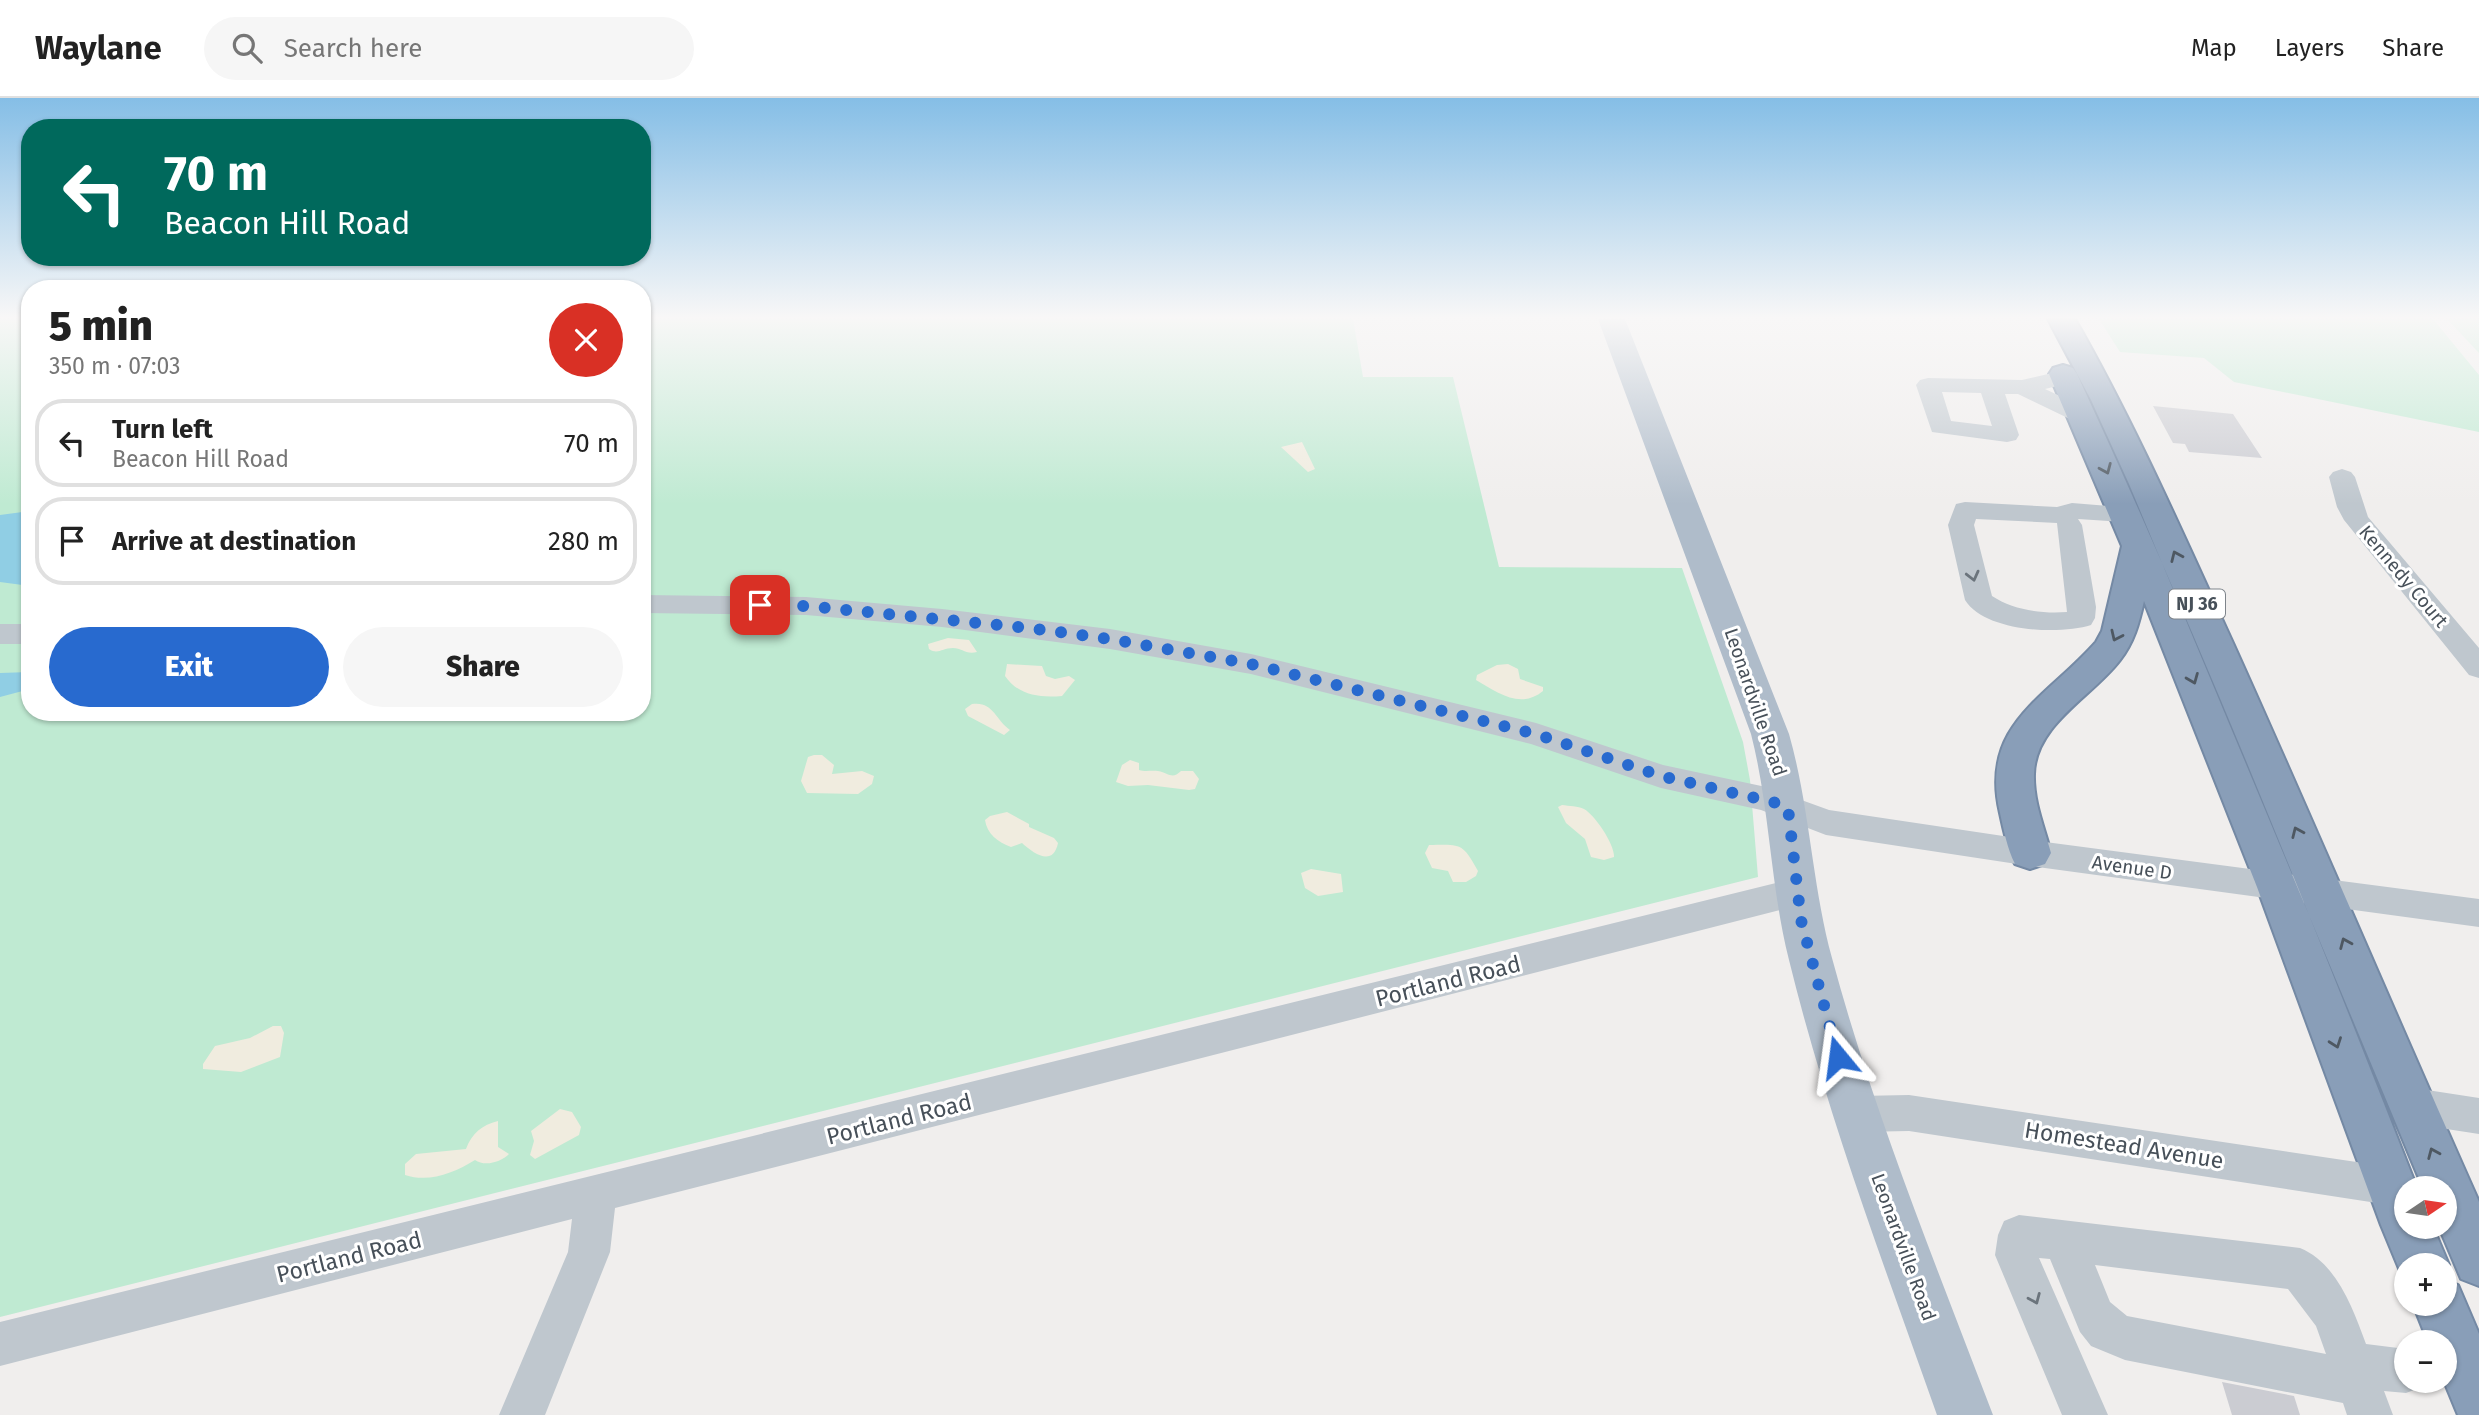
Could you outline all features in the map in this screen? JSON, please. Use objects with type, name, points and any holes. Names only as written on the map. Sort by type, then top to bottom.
[{"type":"highway","name":"NJ 36","points":[[2067,380],[2132,531],[2278,887],[2394,1194]]},
{"type":"highway","name":"NJ 36","points":[[2095,380],[2125,442],[2325,894],[2479,1261]]},
{"type":"highway","points":[[2030,853],[2015,783],[2015,763],[2026,734],[2090,672],[2115,643],[2120,631],[2132,531]]},
{"type":"highway","points":[[2443,1316],[2465,1384]]},
{"type":"main road","name":"Leonardville Road","points":[[1635,380],[1754,688],[1781,768],[1788,808],[1796,892],[1822,1003],[1858,1114],[1965,1415]]},
{"type":"street","points":[[1991,387],[2022,387],[2050,380]]},
{"type":"street","points":[[2022,387],[2083,416]]},
{"type":"street","name":"Kennedy Court","points":[[2342,477],[2350,507],[2357,520],[2479,668]]},
{"type":"street","points":[[2063,520],[2082,607],[2081,618],[2062,623],[2004,614],[1987,607],[1979,600],[1961,525],[1965,510],[2063,520],[2132,531]]},
{"type":"street","name":"Avenue D","points":[[651,604],[806,606],[954,619],[1122,641],[1263,667],[1536,734],[1661,776],[1766,799],[1826,822],[2030,853],[2479,914]]},
{"type":"street","points":[[0,634],[21,634]]},
{"type":"street","name":"Portland Road","points":[[0,1344],[1796,892]]},
{"type":"street","points":[[2414,1106],[2479,1116]]},
{"type":"street","name":"Homestead Avenue","points":[[1858,1114],[1909,1113],[2394,1212]]},
{"type":"street","points":[[522,1415],[589,1252],[596,1196]]},
{"type":"street","points":[[2085,1415],[2016,1255],[2019,1235],[2300,1269],[2333,1313],[2360,1388]]},
{"type":"street","points":[[2063,1240],[2095,1317],[2107,1330],[2125,1338],[2360,1388],[2394,1375]]},
{"type":"green space","points":[[0,380],[21,380],[21,721],[651,721],[651,380],[1454,380],[1499,567],[1682,568],[1743,742],[1750,780],[1758,877],[0,1317]]},
{"type":"green space","points":[[2232,380],[2479,380],[2479,432]]},
{"type":"sand","points":[[1302,442],[1315,469],[1308,472],[1281,447]]},
{"type":"sand","points":[[948,638],[969,640],[977,652],[970,653],[953,648],[938,651],[929,649],[928,644]]},
{"type":"sand","points":[[1007,664],[1042,666],[1046,676],[1055,679],[1069,676],[1075,680],[1062,696],[1030,694],[1016,687],[1005,676]]},
{"type":"sand","points":[[1508,664],[1518,669],[1520,679],[1543,687],[1543,691],[1526,699],[1517,699],[1500,694],[1476,680],[1477,675],[1497,665]]},
{"type":"sand","points":[[972,704],[985,705],[1010,730],[1004,735],[968,716],[965,709]]},
{"type":"sand","points":[[822,755],[834,765],[832,774],[862,771],[874,776],[872,784],[858,794],[807,793],[801,781],[808,757]]},
{"type":"sand","points":[[1130,760],[1139,763],[1139,770],[1173,775],[1181,771],[1193,771],[1199,779],[1195,789],[1189,790],[1148,785],[1128,786],[1116,782],[1122,765]]},
{"type":"sand","points":[[1558,807],[1579,807],[1588,812],[1608,838],[1614,857],[1604,860],[1591,857],[1585,839],[1566,823]]},
{"type":"sand","points":[[1007,812],[1029,824],[1029,827],[1054,838],[1058,843],[1052,855],[1037,854],[1022,843],[1011,847],[994,837],[985,820]]},
{"type":"sand","points":[[1429,845],[1460,847],[1478,871],[1476,876],[1466,882],[1453,882],[1448,871],[1432,868],[1425,853]]},
{"type":"sand","points":[[1311,869],[1341,874],[1343,892],[1318,896],[1305,888],[1301,873]]},
{"type":"sand","points":[[273,1026],[281,1026],[284,1033],[280,1057],[241,1072],[203,1069],[203,1064],[215,1046],[250,1038]]},
{"type":"sand","points":[[560,1109],[572,1112],[581,1127],[579,1135],[535,1159],[530,1155],[534,1141],[531,1131]]},
{"type":"sand","points":[[498,1121],[498,1147],[509,1154],[502,1159],[493,1163],[475,1160],[450,1173],[432,1177],[405,1175],[405,1164],[416,1154],[466,1149],[478,1130]]},
{"type":"water","points":[[21,512],[21,585],[0,582],[0,515]]},
{"type":"water","points":[[21,672],[21,691],[0,697],[0,673]]},
{"type":"building","points":[[2153,406],[2233,414],[2262,458],[2189,452],[2185,444],[2173,443]]},
{"type":"building","points":[[2222,1382],[2294,1396],[2300,1415],[2232,1415]]},
{"type":"route","points":[[760,605],[806,606],[1029,628],[1110,639],[1251,664],[1536,734],[1661,776],[1781,804],[1788,808],[1801,920],[1838,1057]]}]
